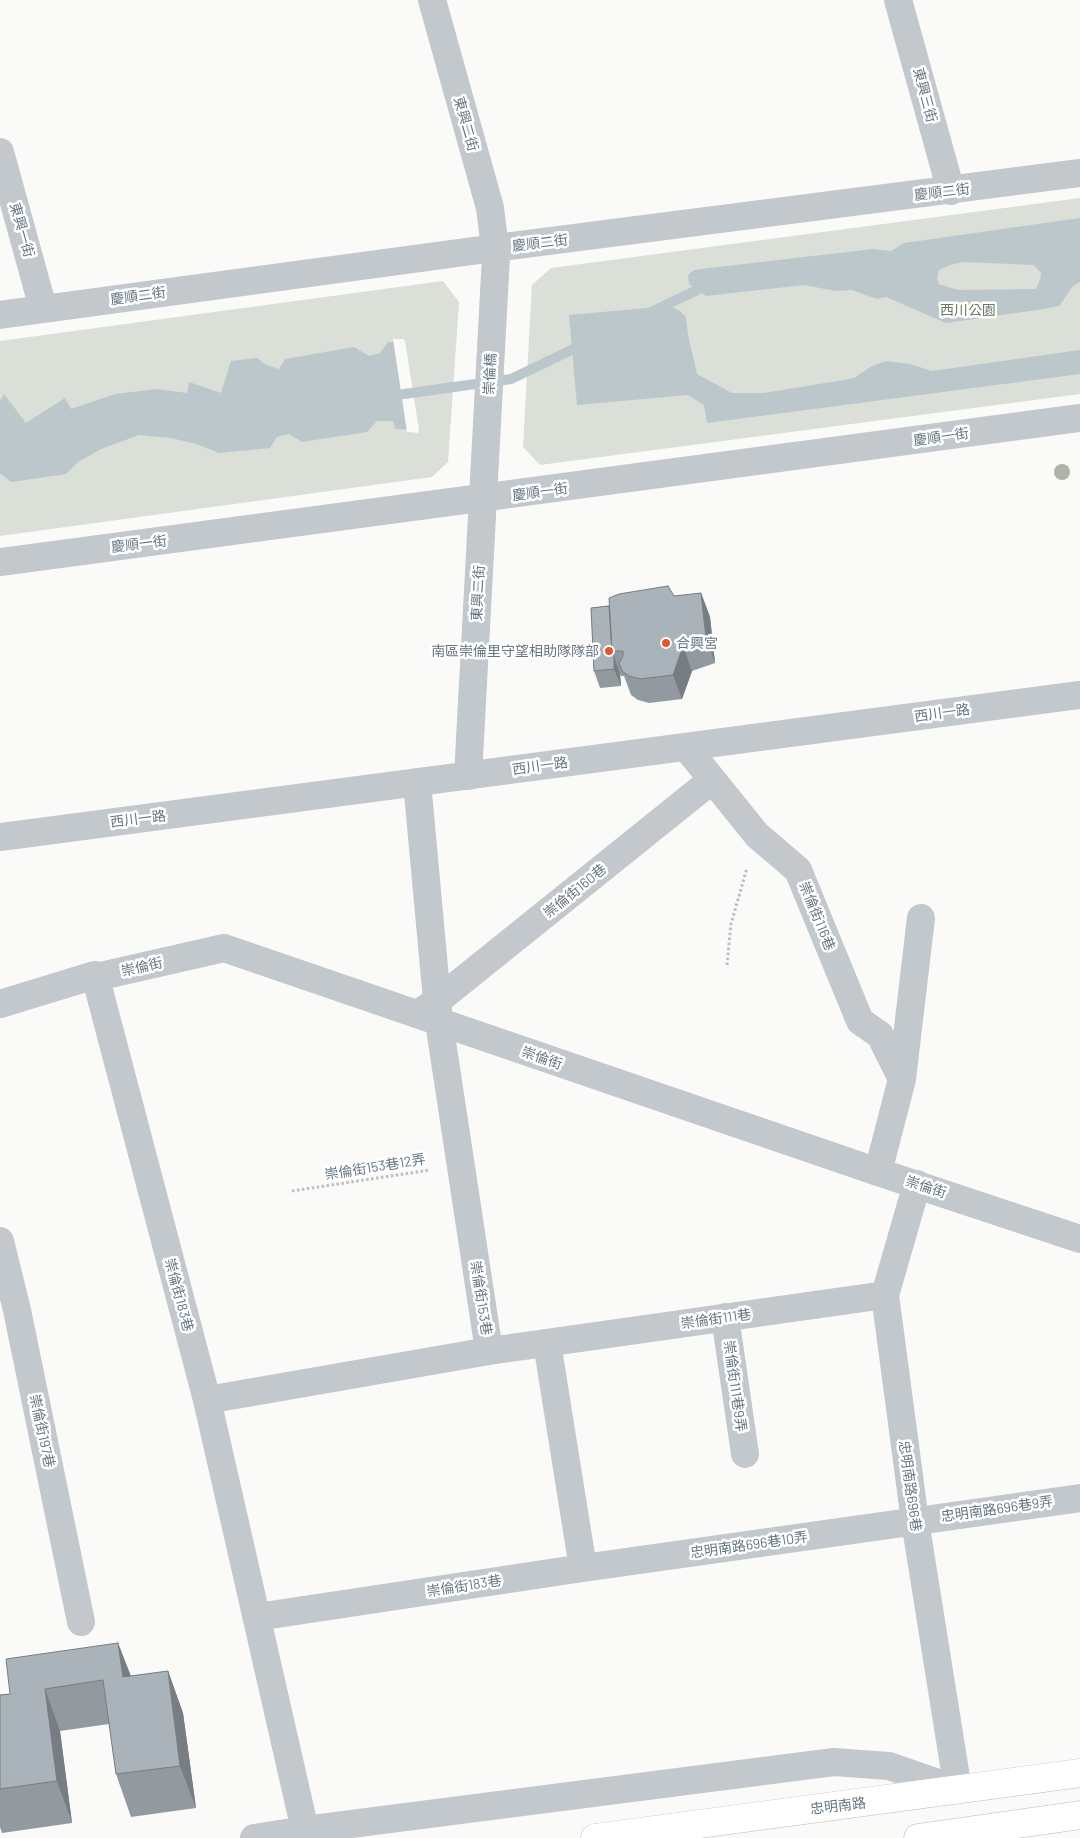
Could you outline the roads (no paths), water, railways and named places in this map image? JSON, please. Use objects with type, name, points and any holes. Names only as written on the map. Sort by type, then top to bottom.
[{"type":"main road","name":"忠明南路","points":[[595,1838],[1080,1773]]},
{"type":"main road","points":[[918,1838],[966,1836],[1080,1815]]},
{"type":"street","name":"東興二街","points":[[432,0],[490,208],[495,248]]},
{"type":"street","name":"東興三街","points":[[898,0],[951,191]]},
{"type":"street","name":"東興一街","points":[[0,152],[44,308]]},
{"type":"street","name":"慶順二街","points":[[0,315],[495,248],[1080,173]]},
{"type":"street","name":"崇倫橋","points":[[483,499],[495,248]]},
{"type":"street","name":"慶順一街","points":[[0,562],[1080,418]]},
{"type":"street","name":"東興二街","points":[[468,776],[483,499]]},
{"type":"street","name":"西川一路","points":[[0,837],[1080,695]]},
{"type":"street","name":"崇倫街116巷","points":[[686,747],[757,835],[798,870],[860,1021],[880,1035],[902,1079]]},
{"type":"street","name":"崇倫街160巷","points":[[431,1012],[712,780]]},
{"type":"street","points":[[417,782],[431,1012]]},
{"type":"street","points":[[878,1172],[902,1079],[921,918]]},
{"type":"street","name":"崇倫街","points":[[0,1004],[98,976],[224,948],[431,1012],[878,1172],[1080,1239]]},
{"type":"street","name":"崇倫街183巷","points":[[98,976],[207,1400],[305,1830]]},
{"type":"street","name":"崇倫街153巷","points":[[207,1400],[489,1351],[461,1165],[431,1012]]},
{"type":"street","name":"忠明南路696巷","points":[[917,1184],[885,1295],[915,1521],[958,1790]]},
{"type":"street","name":"崇倫街197巷","points":[[0,1241],[9,1313],[81,1622]]},
{"type":"street","name":"崇倫街111巷","points":[[489,1351],[885,1295]]},
{"type":"street","name":"崇倫街111巷9弄","points":[[725,1317],[745,1454]]},
{"type":"street","points":[[546,1343],[583,1568]]},
{"type":"street","name":"忠明南路696巷9弄","points":[[915,1521],[1080,1498]]},
{"type":"street","name":"忠明南路696巷10弄","points":[[583,1568],[915,1521]]},
{"type":"street","name":"崇倫街183巷","points":[[257,1617],[583,1568]]},
{"type":"street","points":[[254,1838],[834,1762],[889,1766],[958,1790]]},
{"type":"street","points":[[388,1838],[832,1779],[958,1790]]},
{"type":"waterway","points":[[651,312],[710,284]]},
{"type":"waterway","points":[[397,395],[511,379],[584,344]]},
{"type":"place","name":"合興宮","points":[[666,643]]},
{"type":"place","name":"南區崇倫里守望相助隊隊部","points":[[609,651]]},
{"type":"park label","name":"西川公園","points":[[968,310]]}]
